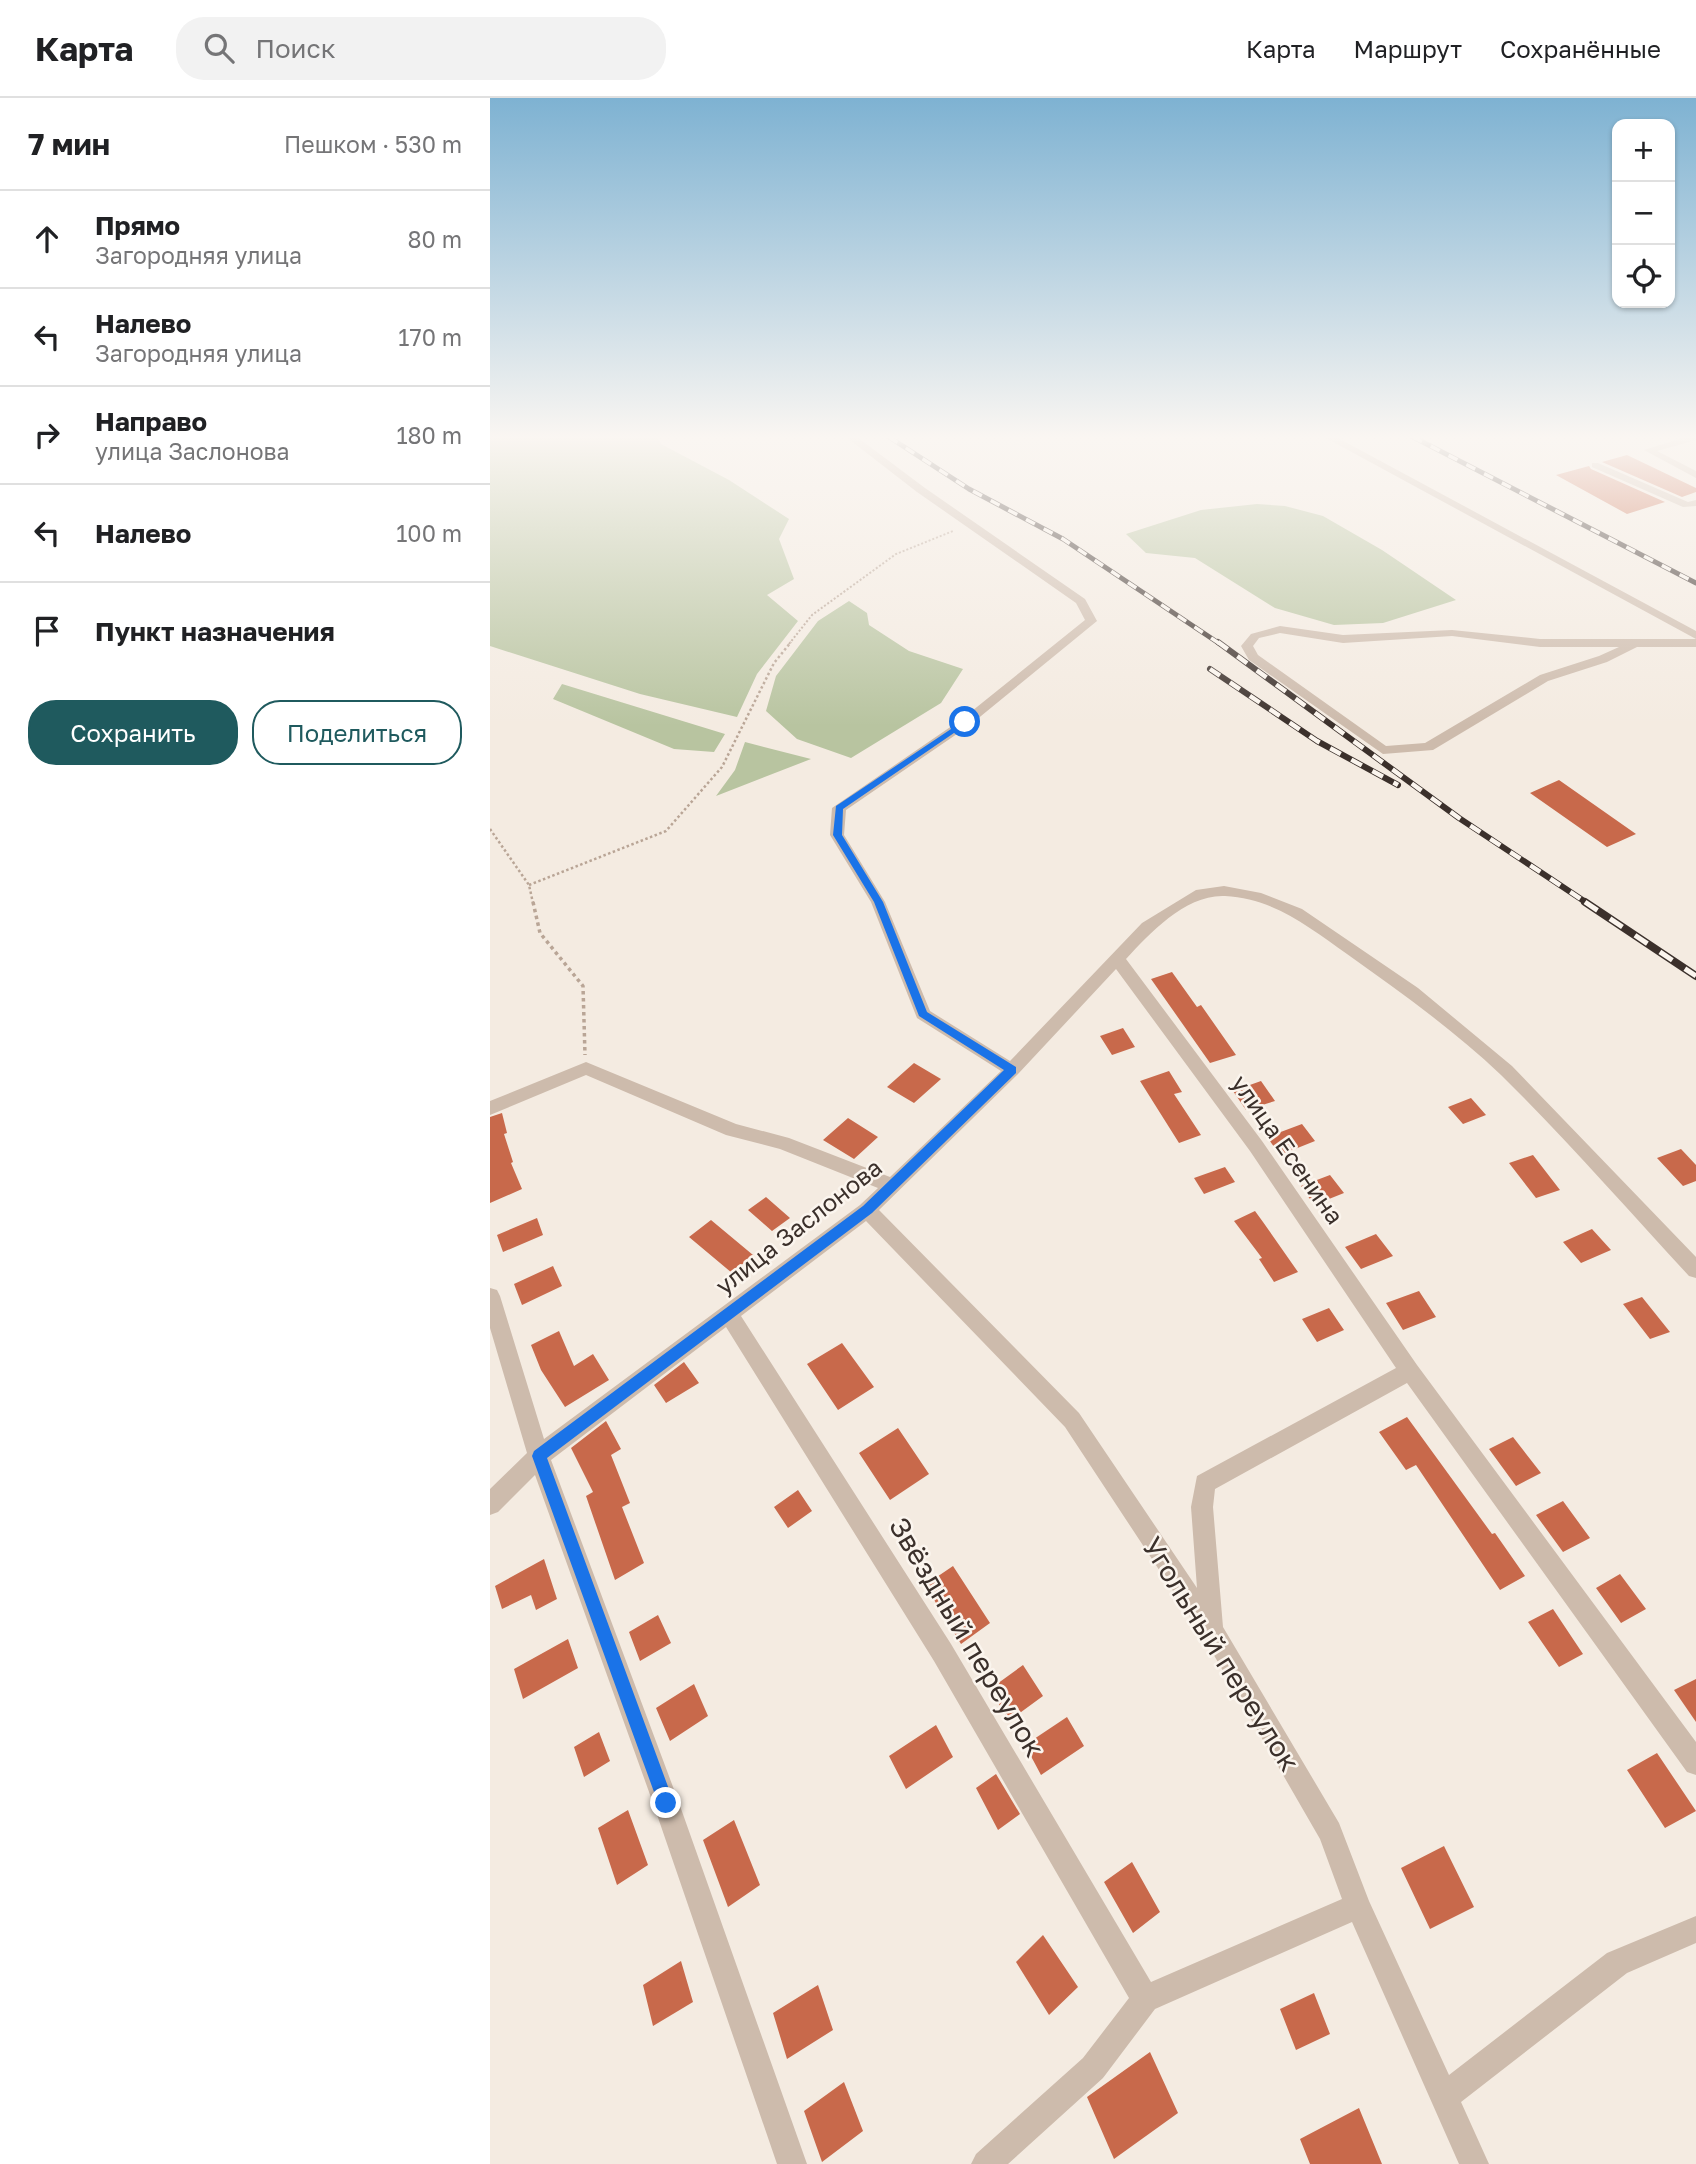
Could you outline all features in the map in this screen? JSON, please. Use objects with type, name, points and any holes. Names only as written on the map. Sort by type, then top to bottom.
[{"type":"street","points":[[984,533],[1081,601],[1091,621],[965,722],[839,808],[837,835],[878,902],[923,1014],[1012,1070]]},
{"type":"street","points":[[1507,533],[1696,636]]},
{"type":"street","points":[[1640,641],[1603,659],[1544,678],[1428,747],[1383,750],[1253,657],[1247,646],[1255,636],[1280,629],[1343,639],[1452,633],[1539,643],[1601,645],[1640,641],[1696,643]]},
{"type":"street","name":"улица Заслонова","points":[[490,1504],[539,1456],[867,1210],[1012,1070],[1147,928],[1196,895],[1224,891],[1256,896],[1297,912],[1412,992],[1506,1070],[1696,1270]]},
{"type":"street","name":"улица Есенина","points":[[1118,960],[1256,1146],[1410,1371]]},
{"type":"street","points":[[490,1108],[586,1068],[732,1130],[783,1143],[894,1186]]},
{"type":"street","name":"Угольный переулок","points":[[867,1210],[1072,1420],[1212,1630],[1330,1832],[1357,1906],[1474,2164]]},
{"type":"street","points":[[490,1296],[539,1456],[666,1803],[792,2164]]},
{"type":"street","name":"Звёздный переулок","points":[[728,1312],[843,1488],[1040,1811],[1145,1998]]},
{"type":"street","points":[[1212,1630],[1202,1507],[1205,1483],[1410,1371],[1696,1763]]},
{"type":"street","points":[[986,2164],[1093,2068],[1145,1998],[1357,1906]]},
{"type":"street","points":[[1444,2097],[1617,1963],[1696,1928]]},
{"type":"path","points":[[529,885],[666,831],[722,767],[774,663],[812,615],[896,554],[947,533]]},
{"type":"path","points":[[490,829],[529,885],[540,933],[583,986],[586,1068]]},
{"type":"green space","points":[[490,533],[782,533],[779,539],[794,579],[767,595],[798,621],[757,674],[737,717],[640,694],[490,646]]},
{"type":"green space","points":[[1353,533],[1456,600],[1383,623],[1334,625],[1275,608],[1195,558],[1146,553],[1126,534]]},
{"type":"green space","points":[[849,601],[867,613],[869,625],[909,651],[963,669],[941,703],[851,758],[797,739],[766,711],[776,676],[818,621]]},
{"type":"green space","points":[[562,684],[725,734],[714,752],[674,749],[553,699]]},
{"type":"green space","points":[[745,742],[811,759],[716,796],[735,770]]},
{"type":"building","points":[[1559,780],[1636,834],[1607,847],[1530,793]]},
{"type":"building","points":[[1172,972],[1197,1007],[1201,1005],[1236,1055],[1210,1063],[1151,979]]},
{"type":"building","points":[[1123,1028],[1135,1047],[1112,1055],[1100,1036]]},
{"type":"building","points":[[914,1063],[941,1079],[914,1103],[887,1087]]},
{"type":"building","points":[[1169,1071],[1182,1092],[1174,1094],[1201,1135],[1179,1143],[1140,1081]]},
{"type":"building","points":[[1261,1081],[1275,1101],[1246,1110],[1233,1091]]},
{"type":"building","points":[[1471,1098],[1486,1115],[1463,1124],[1448,1107]]},
{"type":"building","points":[[502,1113],[507,1133],[504,1134],[513,1162],[511,1163],[522,1189],[490,1203],[490,1117]]},
{"type":"building","points":[[848,1118],[878,1137],[854,1159],[823,1140]]},
{"type":"building","points":[[1302,1124],[1315,1141],[1280,1155],[1267,1137]]},
{"type":"building","points":[[1681,1149],[1696,1165],[1696,1181],[1683,1186],[1657,1158]]},
{"type":"building","points":[[1533,1155],[1560,1190],[1536,1198],[1509,1163]]},
{"type":"building","points":[[1225,1167],[1235,1182],[1204,1194],[1194,1178]]},
{"type":"building","points":[[1330,1175],[1344,1193],[1314,1205],[1301,1186]]},
{"type":"building","points":[[766,1197],[790,1218],[772,1231],[748,1210]]},
{"type":"building","points":[[1255,1211],[1298,1272],[1274,1282],[1259,1259],[1262,1258],[1234,1221]]},
{"type":"building","points":[[537,1218],[543,1235],[503,1252],[497,1235]]},
{"type":"building","points":[[711,1220],[753,1255],[732,1273],[689,1237]]},
{"type":"building","points":[[1592,1229],[1611,1250],[1581,1263],[1563,1242]]},
{"type":"building","points":[[1376,1234],[1393,1256],[1361,1269],[1345,1247]]},
{"type":"building","points":[[553,1266],[562,1286],[522,1305],[514,1284]]},
{"type":"building","points":[[1419,1291],[1436,1317],[1403,1330],[1386,1303]]},
{"type":"building","points":[[1642,1297],[1670,1332],[1650,1339],[1623,1304]]},
{"type":"building","points":[[1329,1308],[1344,1330],[1317,1342],[1302,1319]]},
{"type":"building","points":[[559,1331],[574,1366],[593,1354],[609,1380],[565,1407],[541,1370],[531,1345]]},
{"type":"building","points":[[842,1343],[874,1387],[838,1410],[807,1364]]},
{"type":"building","points":[[684,1362],[699,1383],[666,1403],[654,1385]]},
{"type":"building","points":[[1407,1417],[1525,1576],[1500,1590],[1416,1465],[1406,1470],[1379,1432]]},
{"type":"building","points":[[606,1421],[621,1449],[611,1455],[630,1503],[622,1507],[644,1563],[615,1580],[586,1496],[593,1492],[571,1448]]},
{"type":"building","points":[[898,1428],[929,1474],[890,1500],[859,1453]]},
{"type":"building","points":[[1513,1437],[1541,1473],[1516,1486],[1489,1449]]},
{"type":"building","points":[[798,1490],[812,1511],[788,1528],[774,1507]]},
{"type":"building","points":[[1563,1501],[1590,1538],[1563,1552],[1536,1515]]},
{"type":"building","points":[[544,1559],[557,1599],[536,1610],[531,1595],[502,1609],[495,1586]]},
{"type":"building","points":[[953,1566],[990,1623],[961,1644],[925,1585]]},
{"type":"building","points":[[1620,1574],[1646,1609],[1621,1623],[1596,1588]]},
{"type":"building","points":[[1553,1609],[1583,1654],[1559,1667],[1528,1622]]},
{"type":"building","points":[[658,1615],[671,1643],[640,1661],[629,1632]]},
{"type":"building","points":[[568,1639],[578,1668],[523,1699],[514,1669]]},
{"type":"building","points":[[1023,1665],[1043,1696],[1009,1721],[990,1689]]},
{"type":"building","points":[[1696,1679],[1696,1722],[1674,1690]]},
{"type":"building","points":[[694,1684],[708,1716],[670,1741],[656,1708]]},
{"type":"building","points":[[1067,1717],[1084,1746],[1041,1775],[1025,1745]]},
{"type":"building","points":[[936,1725],[953,1757],[906,1789],[889,1756]]},
{"type":"building","points":[[599,1732],[610,1761],[584,1777],[574,1747]]},
{"type":"building","points":[[1657,1753],[1696,1811],[1665,1828],[1627,1770]]},
{"type":"building","points":[[996,1774],[1020,1814],[998,1830],[976,1788]]},
{"type":"building","points":[[628,1810],[648,1865],[617,1885],[598,1828]]},
{"type":"building","points":[[734,1820],[760,1885],[728,1907],[703,1840]]},
{"type":"building","points":[[1444,1846],[1474,1907],[1430,1929],[1401,1868]]},
{"type":"building","points":[[1132,1862],[1160,1912],[1133,1933],[1104,1882]]},
{"type":"building","points":[[1043,1935],[1078,1987],[1049,2015],[1016,1962]]},
{"type":"building","points":[[681,1961],[693,2002],[653,2026],[643,1985]]},
{"type":"building","points":[[818,1985],[833,2030],[787,2059],[773,2013]]},
{"type":"building","points":[[1314,1993],[1330,2034],[1296,2050],[1280,2009]]},
{"type":"building","points":[[1150,2052],[1178,2113],[1114,2159],[1087,2097]]},
{"type":"building","points":[[844,2082],[863,2131],[822,2162],[804,2111]]},
{"type":"building","points":[[1359,2108],[1382,2164],[1310,2164],[1300,2139]]},
{"type":"railway","points":[[1052,533],[1220,644]]},
{"type":"railway","points":[[1600,533],[1696,583]]},
{"type":"railway","points":[[1218,642],[1459,818],[1587,903]]},
{"type":"railway","points":[[1210,669],[1317,741],[1398,785]]},
{"type":"railway","points":[[1585,902],[1696,976]]},
{"type":"route","points":[[666,1803],[539,1456],[867,1210],[1012,1070],[923,1014],[878,902],[837,835],[839,808],[965,722]]}]
